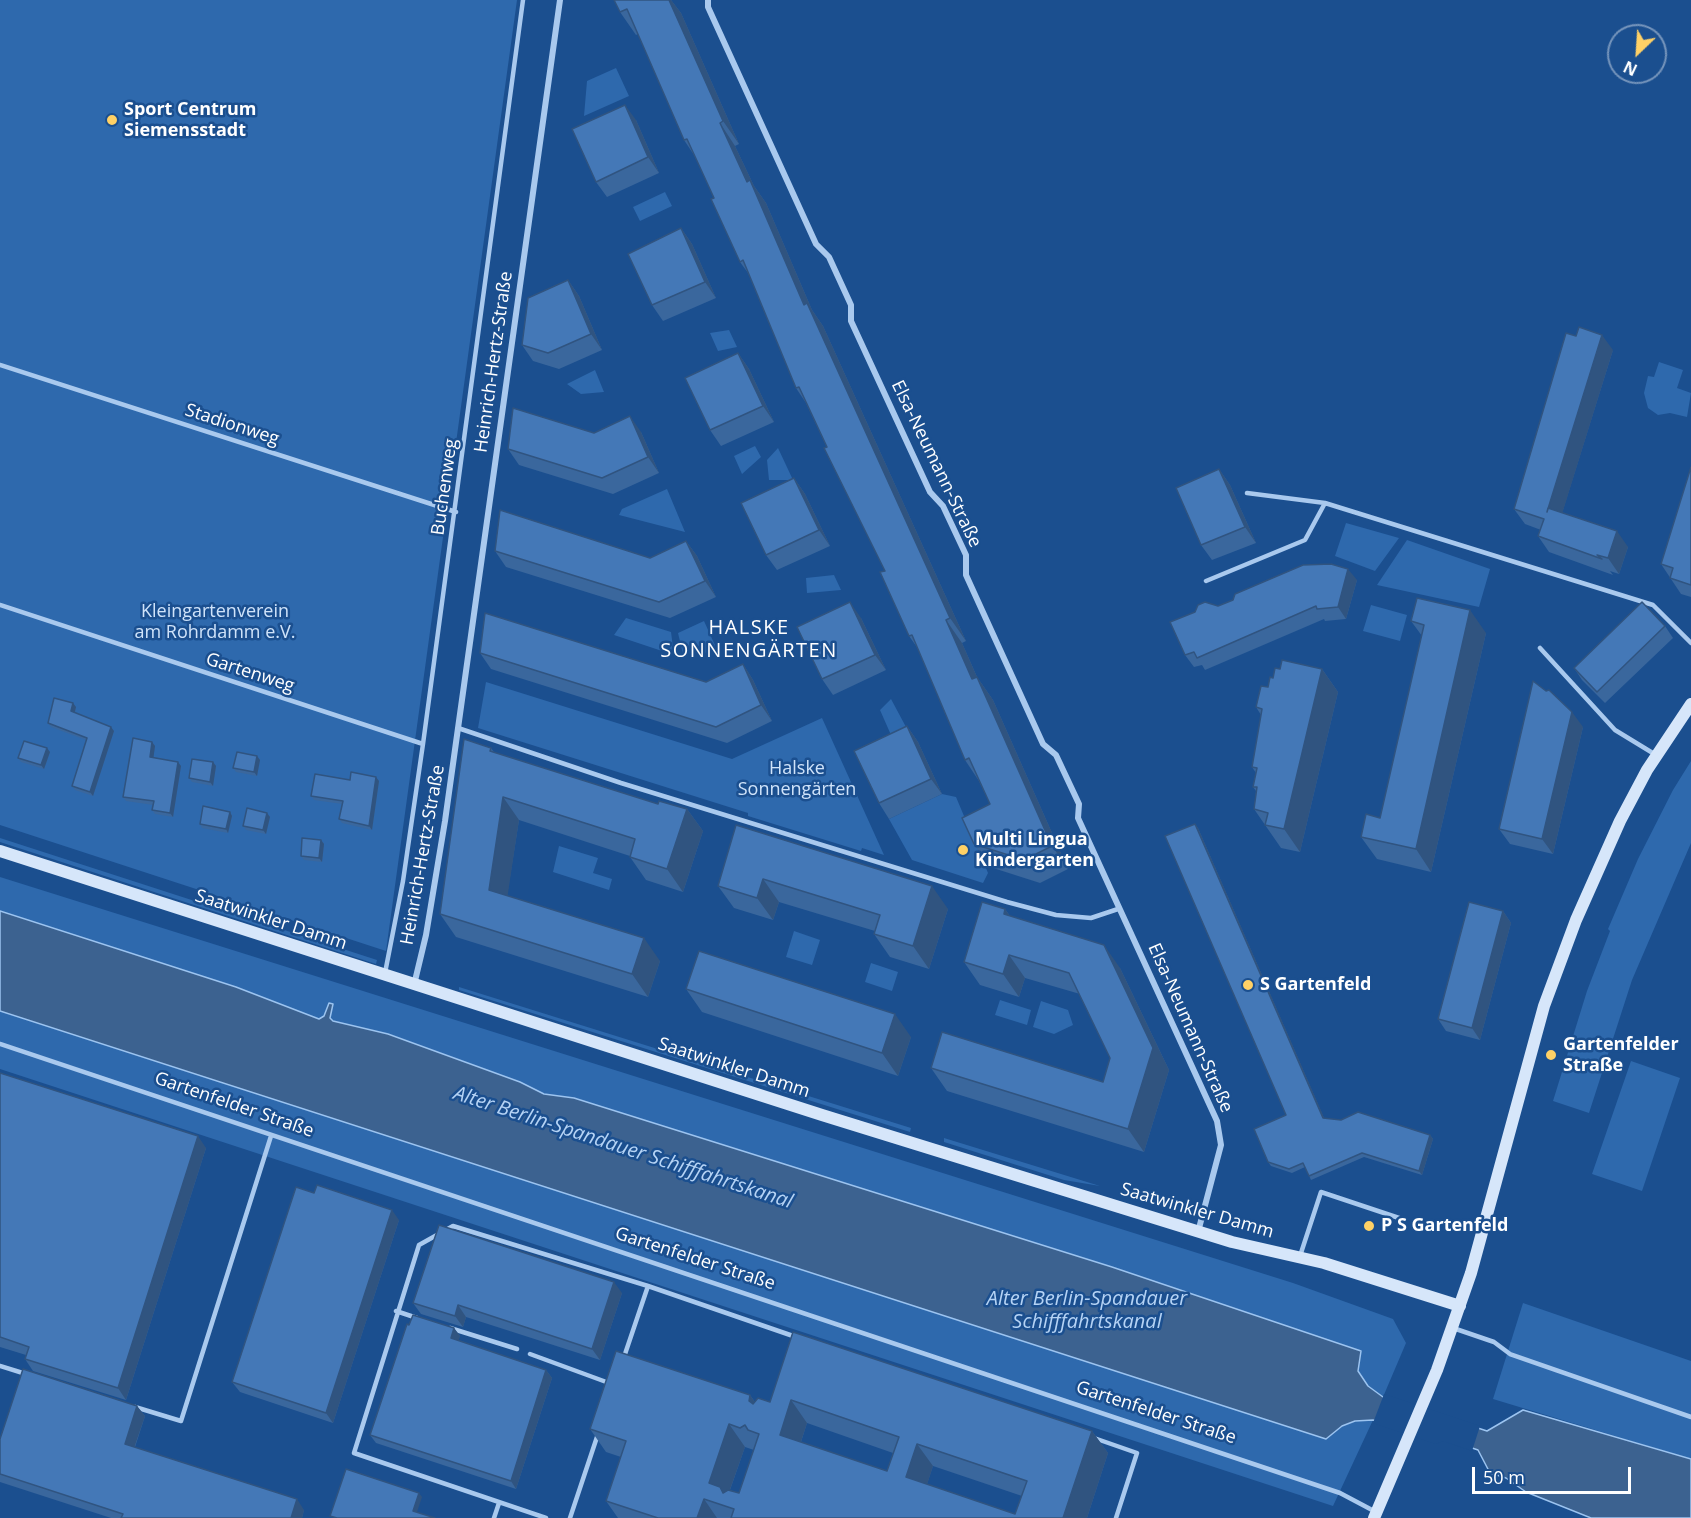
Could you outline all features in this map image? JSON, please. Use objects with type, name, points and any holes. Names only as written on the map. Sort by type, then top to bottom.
[{"type":"main road","points":[[1453,1327],[1486,1223],[1529,1059],[1558,969],[1594,876],[1620,821],[1657,756],[1691,704]]},
{"type":"main road","name":"Saatwinkler Damm","points":[[0,851],[413,986],[1198,1232],[1266,1252],[1300,1257],[1460,1306]]},
{"type":"main road","name":"Gartenfelder Straße","points":[[1375,1515],[1403,1454],[1453,1327]]},
{"type":"street","name":"Heinrich-Hertz-Straße","points":[[413,986],[426,936],[458,728],[560,0]]},
{"type":"street","name":"Elsa-Neumann-Straße","points":[[708,0],[708,7],[816,244],[829,257],[851,305],[851,321],[930,492],[943,506],[966,555],[966,575],[1043,744],[1056,755],[1079,804],[1078,818],[1217,1122],[1221,1145],[1198,1232]]},
{"type":"lane","name":"Buchenweg","points":[[384,976],[404,881],[456,512],[523,0]]},
{"type":"lane","name":"Stadionweg","points":[[0,365],[456,512]]},
{"type":"lane","points":[[1247,493],[1325,503],[1653,605],[1691,643]]},
{"type":"lane","points":[[1206,581],[1305,540],[1325,503]]},
{"type":"lane","name":"Gartenweg","points":[[0,604],[423,744]]},
{"type":"lane","points":[[1540,648],[1615,730],[1657,756]]},
{"type":"lane","points":[[458,728],[621,783],[976,893],[1056,915],[1091,918],[1118,909]]},
{"type":"lane","name":"Gartenfelder Straße","points":[[0,1044],[1328,1489],[1346,1496],[1375,1515]]},
{"type":"lane","points":[[124,1404],[181,1421],[271,1136]]},
{"type":"lane","points":[[1300,1257],[1321,1192],[1405,1220]]},
{"type":"lane","points":[[546,1518],[354,1453],[396,1311],[419,1245],[453,1226],[648,1286],[808,1341]]},
{"type":"lane","points":[[622,1363],[648,1286]]},
{"type":"lane","points":[[396,1311],[429,1322]]},
{"type":"lane","points":[[440,1325],[517,1349]]},
{"type":"lane","points":[[1453,1327],[1494,1342],[1510,1354],[1691,1417]]},
{"type":"lane","points":[[793,1347],[796,1337]]},
{"type":"lane","points":[[530,1354],[615,1385]]},
{"type":"lane","points":[[0,1366],[34,1376]]},
{"type":"lane","points":[[570,1518],[600,1430]]},
{"type":"lane","points":[[1091,1438],[1137,1453],[1116,1518]]},
{"type":"lane","points":[[494,1518],[499,1503]]},
{"type":"green space","name":"Kleingartenverein am Rohrdamm e.V.","points":[[0,0],[517,0],[386,951],[0,825]]},
{"type":"green space","points":[[616,68],[629,96],[584,116],[587,81]]},
{"type":"green space","points":[[665,192],[672,206],[640,221],[633,207]]},
{"type":"green space","points":[[729,330],[737,347],[718,351],[710,333]]},
{"type":"green space","points":[[1659,362],[1683,370],[1677,388],[1691,393],[1687,417],[1670,413],[1658,415],[1648,408],[1644,393],[1648,376],[1654,377]]},
{"type":"green space","points":[[595,370],[604,392],[581,394],[567,384]]},
{"type":"green space","points":[[755,446],[761,457],[742,474],[734,456]]},
{"type":"green space","points":[[778,448],[793,480],[769,480],[767,460]]},
{"type":"green space","points":[[667,489],[685,532],[619,515],[622,509]]},
{"type":"green space","points":[[1346,523],[1399,538],[1375,571],[1335,556]]},
{"type":"green space","points":[[1407,540],[1490,569],[1479,607],[1377,585]]},
{"type":"green space","points":[[834,575],[841,590],[807,593],[806,578]]},
{"type":"green space","points":[[1371,605],[1407,615],[1400,641],[1363,631]]},
{"type":"green space","points":[[626,618],[671,632],[674,655],[614,635]]},
{"type":"green space","points":[[704,621],[718,652],[683,654],[678,633]]},
{"type":"green space","name":"Halske Sonnengärten","points":[[486,682],[732,759],[822,718],[884,855],[862,848],[861,851],[748,816],[748,813],[478,728]]},
{"type":"green space","points":[[891,699],[906,727],[891,735],[880,710]]},
{"type":"green space","points":[[1691,761],[1691,843],[1632,980],[1589,1113],[1553,1101],[1587,991],[1610,931],[1608,929],[1638,859],[1673,790]]},
{"type":"green space","name":"Multi Lingua Kindergarten","points":[[942,794],[956,797],[988,873],[983,883],[912,860],[889,819]]},
{"type":"green space","points":[[0,838],[377,960],[376,964],[0,842]]},
{"type":"green space","points":[[559,846],[598,858],[593,873],[612,879],[609,890],[553,872]]},
{"type":"green space","points":[[0,877],[1293,1283],[1393,1319],[1406,1343],[1383,1397],[1368,1386],[1358,1371],[1361,1351],[1112,1267],[574,1098],[544,1094],[520,1082],[389,1034],[333,1021],[330,1018],[330,1003],[324,1017],[319,1019],[236,987],[0,911]]},
{"type":"green space","points":[[794,931],[820,940],[812,965],[786,957]]},
{"type":"green space","points":[[871,963],[898,972],[892,991],[865,982]]},
{"type":"green space","points":[[459,987],[911,1128],[910,1132],[459,990]]},
{"type":"green space","points":[[1000,1000],[1031,1010],[1027,1025],[995,1015]]},
{"type":"green space","points":[[1041,1001],[1068,1010],[1073,1025],[1054,1034],[1033,1027]]},
{"type":"green space","points":[[0,1011],[1326,1439],[1342,1426],[1355,1421],[1373,1420],[1333,1506],[0,1069]]},
{"type":"green space","points":[[1631,1061],[1680,1078],[1642,1191],[1592,1174]]},
{"type":"green space","points":[[944,1138],[1100,1186],[1064,1180],[944,1142]]},
{"type":"green space","points":[[1523,1303],[1691,1361],[1691,1459],[1493,1399]]},
{"type":"water","name":"Alter Berlin-Spandauer Schifffahrtskanal","points":[[0,911],[236,987],[319,1019],[324,1016],[329,1003],[333,1004],[330,1018],[333,1021],[388,1034],[520,1082],[544,1094],[574,1098],[1112,1267],[1361,1351],[1358,1371],[1368,1386],[1383,1397],[1487,1431],[1523,1410],[1691,1459],[1691,1518],[1591,1518],[1526,1492],[1506,1478],[1490,1473],[1478,1450],[1443,1438],[1437,1441],[1373,1420],[1355,1421],[1342,1426],[1326,1439],[0,1011]]},
{"type":"pier","points":[[1384,1394],[1480,1426],[1472,1451],[1443,1441],[1436,1444],[1373,1423]]},
{"type":"building","points":[[614,0],[669,0],[723,121],[720,123],[747,182],[750,180],[804,305],[807,303],[950,618],[946,620],[972,679],[977,677],[1052,846],[1024,860],[974,844],[962,818],[990,804],[969,758],[965,760],[912,635],[909,636],[880,572],[885,571],[824,448],[827,447],[799,387],[796,388],[743,260],[740,262],[711,199],[714,198],[687,139],[684,140],[627,9],[620,12]]},
{"type":"building","points":[[625,105],[648,157],[596,182],[572,129]]},
{"type":"building","points":[[681,228],[705,282],[652,305],[628,254]]},
{"type":"building","points":[[568,280],[591,334],[548,353],[522,345],[528,298]]},
{"type":"building","points":[[1579,327],[1602,335],[1548,508],[1617,531],[1608,558],[1597,555],[1602,559],[1538,536],[1544,519],[1514,509],[1566,333],[1576,336]]},
{"type":"building","points":[[738,353],[763,406],[710,430],[685,378]]},
{"type":"building","points":[[513,408],[594,433],[630,416],[648,457],[602,478],[508,449]]},
{"type":"building","points":[[1691,467],[1691,585],[1670,578],[1673,568],[1661,564]]},
{"type":"building","points":[[1219,469],[1245,527],[1201,545],[1176,488]]},
{"type":"building","points":[[794,478],[819,530],[766,555],[741,503]]},
{"type":"building","points":[[500,510],[650,558],[686,541],[705,581],[659,602],[495,551]]},
{"type":"building","points":[[1331,564],[1348,569],[1338,607],[1317,609],[1316,606],[1197,658],[1194,652],[1185,655],[1170,622],[1195,612],[1198,605],[1205,602],[1218,606],[1233,600],[1235,594],[1303,565]]},
{"type":"building","points":[[1417,598],[1470,610],[1416,849],[1361,837],[1366,814],[1380,818],[1424,625],[1411,621]]},
{"type":"building","points":[[850,602],[875,655],[822,679],[797,627]]},
{"type":"building","points":[[1642,602],[1665,626],[1597,692],[1574,668]]},
{"type":"building","points":[[485,613],[706,682],[743,664],[761,705],[716,727],[480,653]]},
{"type":"building","points":[[1282,660],[1322,669],[1284,829],[1265,825],[1268,813],[1254,809],[1257,787],[1253,787],[1257,768],[1252,767],[1262,709],[1256,707],[1261,686],[1268,687],[1270,677],[1273,678],[1275,668],[1280,669]]},
{"type":"building","points":[[1533,681],[1546,691],[1549,690],[1572,712],[1542,839],[1499,829]]},
{"type":"building","points":[[54,698],[73,703],[71,711],[111,727],[90,792],[72,786],[87,738],[48,723]]},
{"type":"building","points":[[907,726],[931,779],[879,803],[854,751]]},
{"type":"building","points":[[133,738],[152,742],[150,757],[178,762],[170,813],[152,810],[154,801],[123,797]]},
{"type":"building","points":[[464,739],[491,748],[490,751],[658,804],[659,801],[687,809],[667,869],[630,857],[635,839],[503,797],[489,890],[644,938],[632,974],[440,914]]},
{"type":"building","points":[[24,741],[47,748],[41,765],[18,758]]},
{"type":"building","points":[[237,752],[257,756],[254,772],[233,768]]},
{"type":"building","points":[[192,759],[213,762],[210,782],[189,778]]},
{"type":"building","points":[[351,772],[376,777],[369,826],[339,819],[343,801],[311,796],[315,774],[350,780]]},
{"type":"building","points":[[203,806],[230,812],[226,829],[200,824]]},
{"type":"building","points":[[247,808],[267,813],[263,830],[243,826]]},
{"type":"building","name":"S Gartenfeld","points":[[1195,824],[1323,1118],[1341,1120],[1358,1112],[1430,1135],[1419,1171],[1362,1153],[1309,1176],[1303,1163],[1289,1169],[1268,1162],[1254,1129],[1286,1115],[1165,836]]},
{"type":"building","points":[[736,825],[932,886],[913,946],[874,934],[880,915],[763,879],[757,898],[718,886]]},
{"type":"building","points":[[302,838],[321,840],[319,858],[301,856]]},
{"type":"building","points":[[982,902],[1005,909],[1004,914],[1104,945],[1153,1048],[1128,1129],[931,1068],[942,1032],[1103,1082],[1110,1058],[1069,973],[1009,955],[1003,974],[964,962]]},
{"type":"building","points":[[1469,902],[1503,911],[1472,1028],[1438,1019]]},
{"type":"building","points":[[699,951],[895,1014],[882,1053],[686,989]]},
{"type":"building","points":[[0,1073],[198,1136],[118,1388],[25,1359],[29,1347],[0,1337]]},
{"type":"building","points":[[317,1185],[392,1210],[326,1413],[232,1382],[296,1187],[314,1193]]},
{"type":"building","points":[[439,1225],[614,1282],[592,1349],[458,1305],[455,1316],[413,1303]]},
{"type":"building","points":[[413,1315],[454,1328],[451,1338],[546,1370],[511,1481],[370,1435],[407,1324],[409,1325]]},
{"type":"building","points":[[793,1332],[1092,1431],[1063,1518],[731,1518],[734,1509],[704,1499],[697,1518],[658,1518],[606,1501],[626,1441],[590,1429],[616,1351],[750,1395],[749,1401],[753,1404],[758,1398],[770,1402]],"holes":[[[791,1400],[899,1437],[887,1471],[780,1435]],[[729,1424],[740,1428],[745,1425],[748,1430],[759,1434],[739,1493],[728,1490],[723,1493],[720,1487],[709,1483]],[[917,1444],[1027,1481],[1015,1514],[906,1477]]]},
{"type":"building","points":[[23,1369],[137,1406],[125,1444],[297,1499],[291,1518],[121,1518],[123,1514],[0,1474],[0,1439]]},
{"type":"building","points":[[346,1469],[419,1493],[413,1511],[435,1518],[337,1518],[330,1516]]},
{"type":"place","name":"Sport Centrum Siemensstadt","points":[[112,120]]},
{"type":"place","name":"Multi Lingua Kindergarten","points":[[963,850]]},
{"type":"place","name":"S Gartenfeld","points":[[1248,985]]},
{"type":"place","name":"Gartenfelder Straße","points":[[1551,1055]]},
{"type":"place","name":"P S Gartenfeld","points":[[1369,1226]]},
{"type":"district","name":"HALSKE SONNENGÄRTEN","points":[[749,640]]}]
